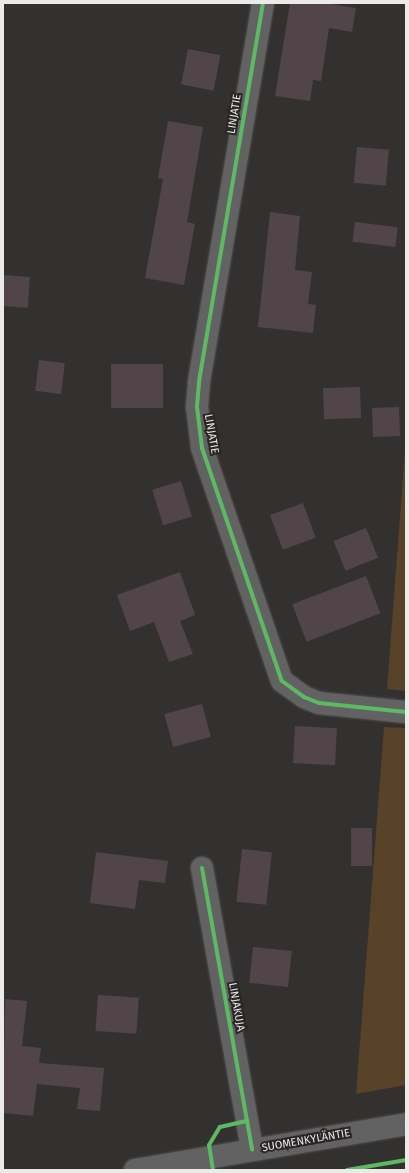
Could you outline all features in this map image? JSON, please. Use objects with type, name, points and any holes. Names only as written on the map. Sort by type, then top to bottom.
[{"type":"street","name":"LINJATIE","points":[[263,3],[199,383],[197,407],[202,448],[282,680],[294,691],[319,703],[406,712]]},
{"type":"street","name":"LINJAKUJA","points":[[202,868],[252,1150]]},
{"type":"street","name":"SUOMENKYLÄNTIE","points":[[135,1170],[179,1166],[252,1150],[406,1124]]},
{"type":"shaded area","points":[[406,437],[406,691],[387,689]]},
{"type":"shaded area","points":[[384,727],[406,728],[406,1085],[356,1094]]},
{"type":"building","points":[[290,3],[325,3],[356,8],[352,32],[329,28],[321,81],[313,80],[310,101],[275,96]]},
{"type":"building","points":[[188,49],[220,55],[214,91],[181,84]]},
{"type":"building","points":[[168,121],[203,127],[187,222],[195,224],[184,285],[145,278],[163,179],[158,178]]},
{"type":"building","points":[[357,147],[389,150],[386,186],[354,183]]},
{"type":"building","points":[[270,212],[300,216],[295,270],[312,272],[308,304],[316,305],[313,333],[258,327]]},
{"type":"building","points":[[355,222],[398,227],[395,247],[353,242]]},
{"type":"building","points":[[3,275],[30,277],[28,308],[3,306]]},
{"type":"building","points":[[39,360],[65,363],[61,394],[35,391]]},
{"type":"building","points":[[111,364],[163,364],[163,408],[111,408]]},
{"type":"building","points":[[360,387],[361,418],[324,419],[323,388]]},
{"type":"building","points":[[399,407],[400,436],[373,437],[372,408]]},
{"type":"building","points":[[181,481],[192,516],[163,525],[152,490]]},
{"type":"building","points":[[303,503],[316,538],[283,550],[270,515]]},
{"type":"building","points":[[366,528],[378,558],[346,571],[334,541]]},
{"type":"building","points":[[180,572],[195,615],[180,621],[193,654],[169,662],[154,622],[130,631],[117,595]]},
{"type":"building","points":[[366,576],[380,613],[307,642],[292,604]]},
{"type":"building","points":[[202,704],[211,737],[173,747],[164,714]]},
{"type":"building","points":[[295,726],[337,728],[335,765],[293,763]]},
{"type":"building","points":[[351,828],[372,828],[372,866],[351,866]]},
{"type":"building","points":[[242,849],[272,852],[266,905],[236,902]]},
{"type":"building","points":[[96,852],[168,861],[165,883],[139,880],[135,909],[90,903]]},
{"type":"building","points":[[253,947],[292,951],[288,987],[249,983]]},
{"type":"building","points":[[98,995],[139,998],[136,1034],[95,1031]]},
{"type":"building","points":[[5,999],[27,1001],[22,1046],[41,1048],[39,1063],[104,1068],[100,1111],[77,1109],[80,1088],[37,1084],[33,1116],[3,1113]]},
{"type":"cycle path","points":[[263,3],[199,383],[197,407],[202,448],[282,681],[304,697],[319,703],[406,712]]},
{"type":"cycle path","points":[[202,868],[252,1150]]},
{"type":"cycle path","points":[[213,1170],[209,1145],[220,1127],[247,1121]]},
{"type":"cycle path","points":[[347,1170],[406,1160]]}]
